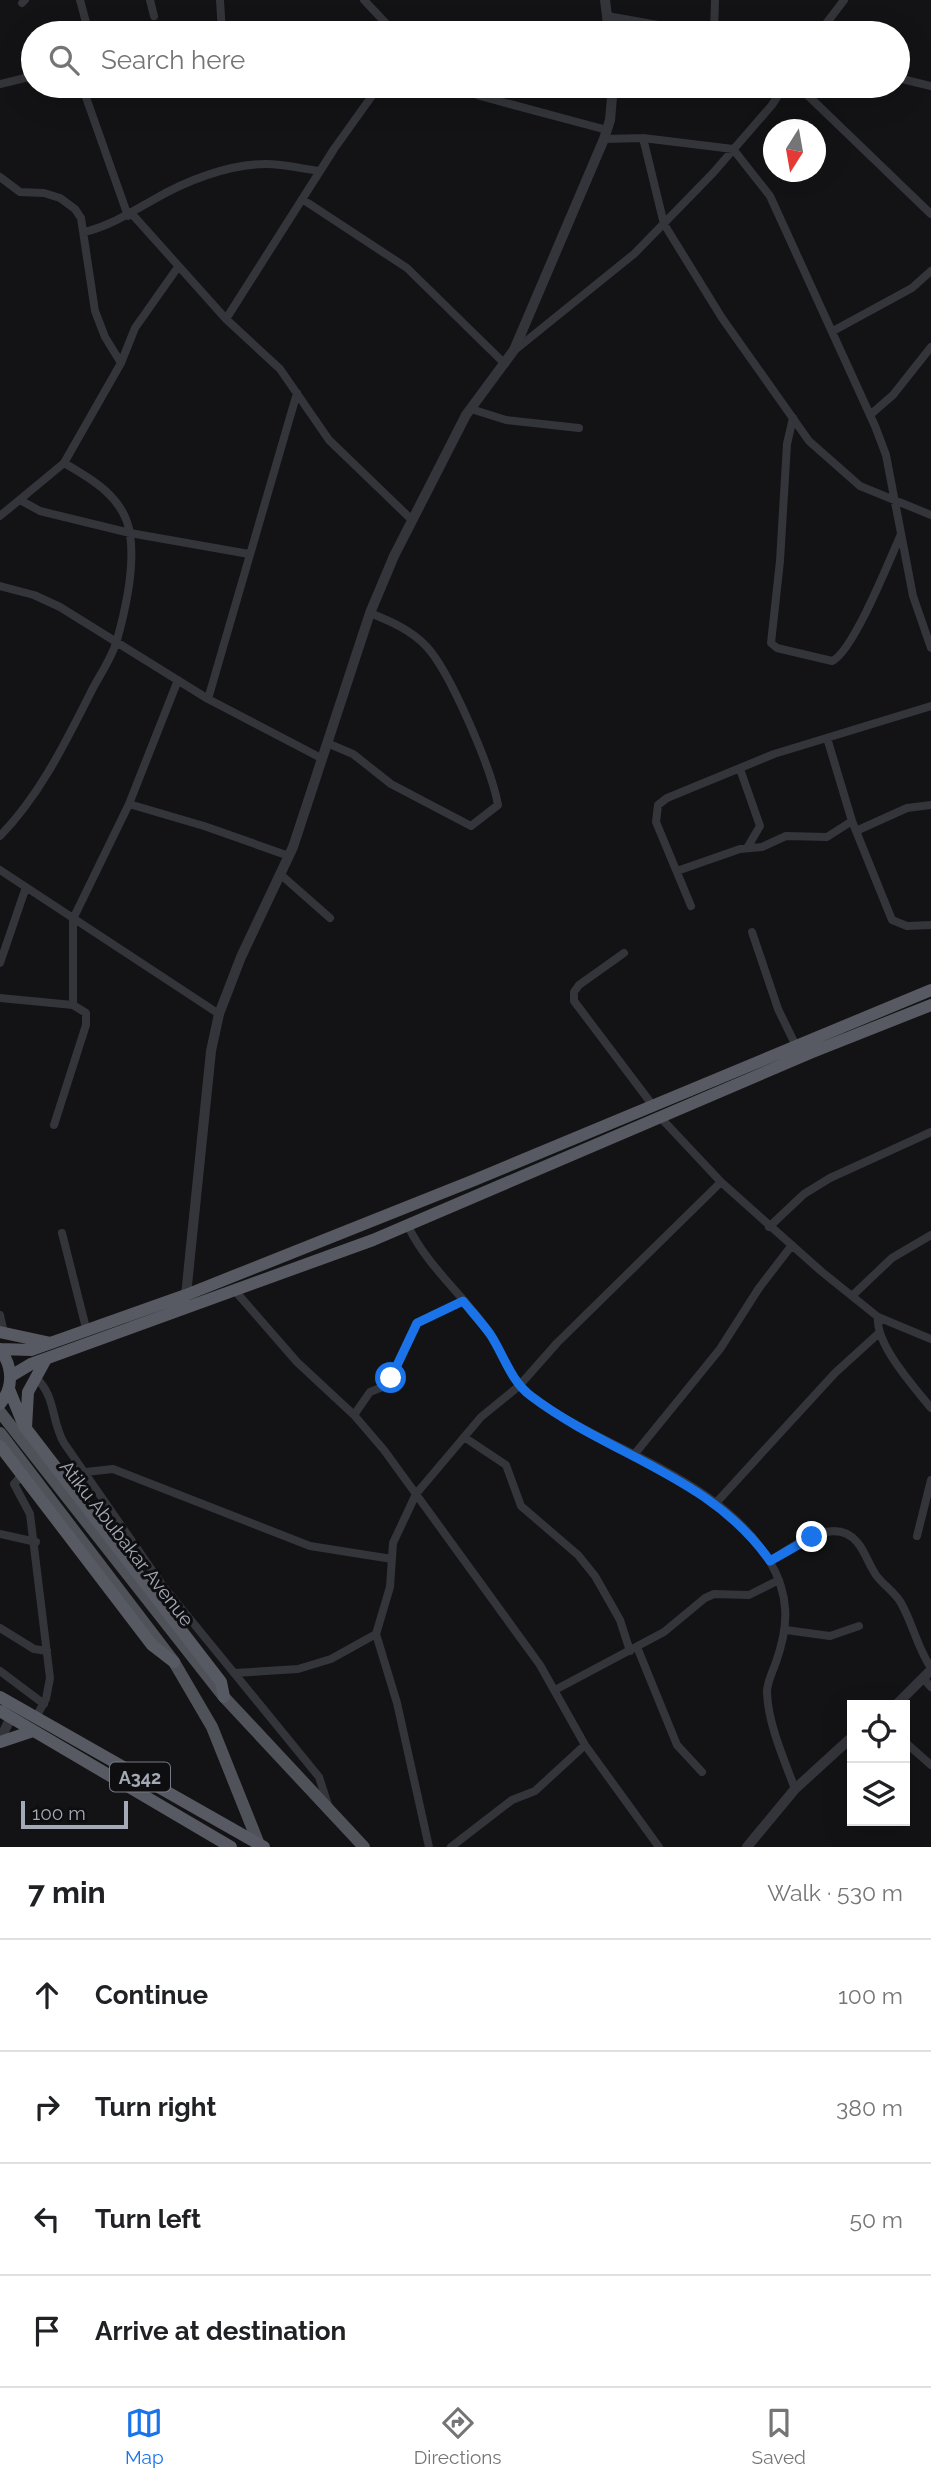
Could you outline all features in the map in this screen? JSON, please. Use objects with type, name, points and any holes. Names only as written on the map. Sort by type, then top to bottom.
[{"type":"highway","points":[[0,1404],[10,1382],[46,1359],[236,1292],[408,1226],[931,990]]},
{"type":"highway","points":[[799,1051],[931,1004]]},
{"type":"highway","points":[[0,1349],[22,1352],[87,1332],[657,1112]]},
{"type":"highway","points":[[2,1333],[52,1343]]},
{"type":"highway","points":[[0,1349],[8,1362],[16,1412],[26,1429],[220,1682],[224,1697]]},
{"type":"highway","points":[[26,1429],[26,1403],[46,1359]]},
{"type":"highway","points":[[1,1448],[28,1467],[152,1645],[174,1662]]},
{"type":"highway","name":"A342","points":[[0,1697],[262,1847]]},
{"type":"highway","name":"A342","points":[[3,1715],[231,1847]]},
{"type":"highway","points":[[0,1741],[33,1731]]},
{"type":"main road","name":"Atiku Abubakar Avenue","points":[[0,1412],[28,1467]]},
{"type":"main road","name":"Atiku Abubakar Avenue","points":[[0,1433],[224,1697],[330,1814],[364,1847]]},
{"type":"main road","points":[[174,1662],[212,1727],[262,1847]]},
{"type":"street","points":[[80,0],[86,21]]},
{"type":"street","points":[[150,0],[154,16]]},
{"type":"street","points":[[220,0],[221,21]]},
{"type":"street","points":[[364,0],[384,21]]},
{"type":"street","points":[[605,0],[608,21]]},
{"type":"street","points":[[714,21],[715,0]]},
{"type":"street","points":[[828,21],[844,0]]},
{"type":"street","points":[[607,16],[635,21]]},
{"type":"street","points":[[0,84],[21,79]]},
{"type":"street","points":[[910,81],[931,86]]},
{"type":"street","points":[[86,98],[130,215],[226,319],[280,369],[329,440],[412,520]]},
{"type":"street","points":[[226,319],[320,171],[371,98]]},
{"type":"street","points":[[487,98],[605,134],[696,142],[733,149],[770,196],[886,454],[913,596],[931,648]]},
{"type":"street","points":[[186,1295],[211,1051],[219,1014],[241,957],[289,856],[370,613],[412,520],[471,409],[514,350],[605,134],[611,98]]},
{"type":"street","points":[[514,350],[635,254],[777,98]]},
{"type":"street","points":[[810,98],[931,214]]},
{"type":"street","points":[[643,138],[664,224],[722,318],[822,456],[860,486],[931,515]]},
{"type":"street","points":[[85,232],[130,215],[153,200],[236,167],[266,164],[320,171]]},
{"type":"street","points":[[0,177],[20,192],[60,198],[75,209],[85,232],[89,287],[94,311],[105,337],[121,363]]},
{"type":"street","points":[[302,199],[407,268],[505,365]]},
{"type":"street","points":[[0,516],[64,463],[121,363],[135,328],[178,267]]},
{"type":"street","points":[[833,331],[912,288],[931,271]]},
{"type":"street","points":[[870,415],[893,395],[931,347]]},
{"type":"street","points":[[208,699],[297,393]]},
{"type":"street","points":[[471,409],[506,420],[579,428]]},
{"type":"street","points":[[793,418],[788,444],[771,643],[777,648],[832,662],[840,658],[852,640],[901,534]]},
{"type":"street","points":[[0,836],[33,798],[117,643],[129,583],[130,533],[112,497],[98,482],[64,463]]},
{"type":"street","points":[[20,500],[40,511],[130,533],[249,554]]},
{"type":"street","points":[[0,586],[43,599],[208,699],[321,758]]},
{"type":"street","points":[[327,743],[353,754],[391,783],[444,811],[464,825],[471,826],[498,805],[463,713],[438,662],[425,645],[397,624],[370,613]]},
{"type":"street","points":[[73,1005],[73,919],[129,804],[178,680]]},
{"type":"street","points":[[691,906],[656,822],[658,805],[667,798],[774,754],[931,706]]},
{"type":"street","points":[[827,738],[852,821],[892,920],[907,926],[931,925]]},
{"type":"street","points":[[740,769],[760,826],[747,848]]},
{"type":"street","points":[[129,804],[204,826],[289,856]]},
{"type":"street","points":[[856,831],[907,808],[931,805]]},
{"type":"street","points":[[677,870],[747,848],[762,848],[786,836],[827,837],[852,821]]},
{"type":"street","points":[[0,870],[219,1014]]},
{"type":"street","points":[[280,874],[330,918]]},
{"type":"street","points":[[0,963],[26,887]]},
{"type":"street","points":[[751,932],[778,1009],[799,1051]]},
{"type":"street","points":[[624,953],[579,985],[573,992],[574,1001],[614,1050],[657,1112],[721,1182],[769,1227],[878,1317],[931,1339]]},
{"type":"street","points":[[0,998],[73,1005],[86,1013],[86,1025],[54,1125]]},
{"type":"street","points":[[769,1227],[804,1194],[830,1178],[931,1132]]},
{"type":"street","points":[[429,1847],[397,1703],[376,1634],[387,1598],[397,1528],[416,1494],[481,1417],[519,1387],[557,1343],[721,1182]]},
{"type":"street","points":[[408,1226],[435,1269],[491,1335],[519,1387],[609,1444],[666,1472],[715,1504],[751,1533],[770,1561],[787,1607],[786,1630],[767,1694],[781,1753],[794,1789]]},
{"type":"street","points":[[62,1233],[87,1332]]},
{"type":"street","points":[[853,1295],[892,1258],[931,1235]]},
{"type":"street","points":[[633,1456],[720,1349],[759,1288],[792,1245]]},
{"type":"street","points":[[236,1292],[297,1362],[354,1415],[416,1494],[555,1690],[585,1745],[659,1847]]},
{"type":"street","points":[[354,1415],[370,1392],[385,1386],[391,1378],[417,1323],[463,1301]]},
{"type":"street","points":[[0,1315],[2,1333]]},
{"type":"street","points":[[878,1317],[879,1333],[931,1408]]},
{"type":"street","points":[[715,1504],[835,1373],[879,1333]]},
{"type":"street","points":[[36,1378],[47,1389],[57,1432],[163,1586],[319,1777],[328,1798],[330,1814]]},
{"type":"street","points":[[464,1437],[506,1465],[521,1506],[578,1555],[595,1576],[620,1620],[677,1745],[702,1772]]},
{"type":"street","points":[[28,1467],[15,1479],[15,1488],[30,1514],[36,1542],[50,1678],[44,1704],[36,1717]]},
{"type":"street","points":[[86,1472],[113,1469],[310,1546],[392,1559]]},
{"type":"street","points":[[917,1536],[931,1480]]},
{"type":"street","points":[[770,1561],[795,1544],[826,1532],[849,1534],[858,1543],[876,1576],[902,1604],[920,1652],[931,1669],[901,1700]]},
{"type":"street","points":[[0,1534],[36,1542]]},
{"type":"street","points":[[555,1690],[664,1632],[705,1598],[714,1594],[749,1595],[779,1580]]},
{"type":"street","points":[[786,1630],[831,1636],[859,1626]]},
{"type":"street","points":[[0,1628],[34,1649],[47,1651]]},
{"type":"street","points":[[235,1673],[298,1669],[331,1660],[376,1634]]},
{"type":"street","points":[[0,1671],[44,1704]]},
{"type":"street","points":[[923,1678],[931,1687]]},
{"type":"street","points":[[0,1741],[3,1715]]},
{"type":"street","points":[[747,1847],[794,1789],[847,1741]]},
{"type":"street","points":[[451,1847],[512,1800],[544,1784],[585,1745]]},
{"type":"street","points":[[910,1746],[931,1765]]},
{"type":"route","points":[[391,1378],[417,1323],[463,1301],[491,1335],[519,1387],[609,1444],[666,1472],[715,1504],[751,1533],[770,1561],[795,1544],[812,1537]]}]
